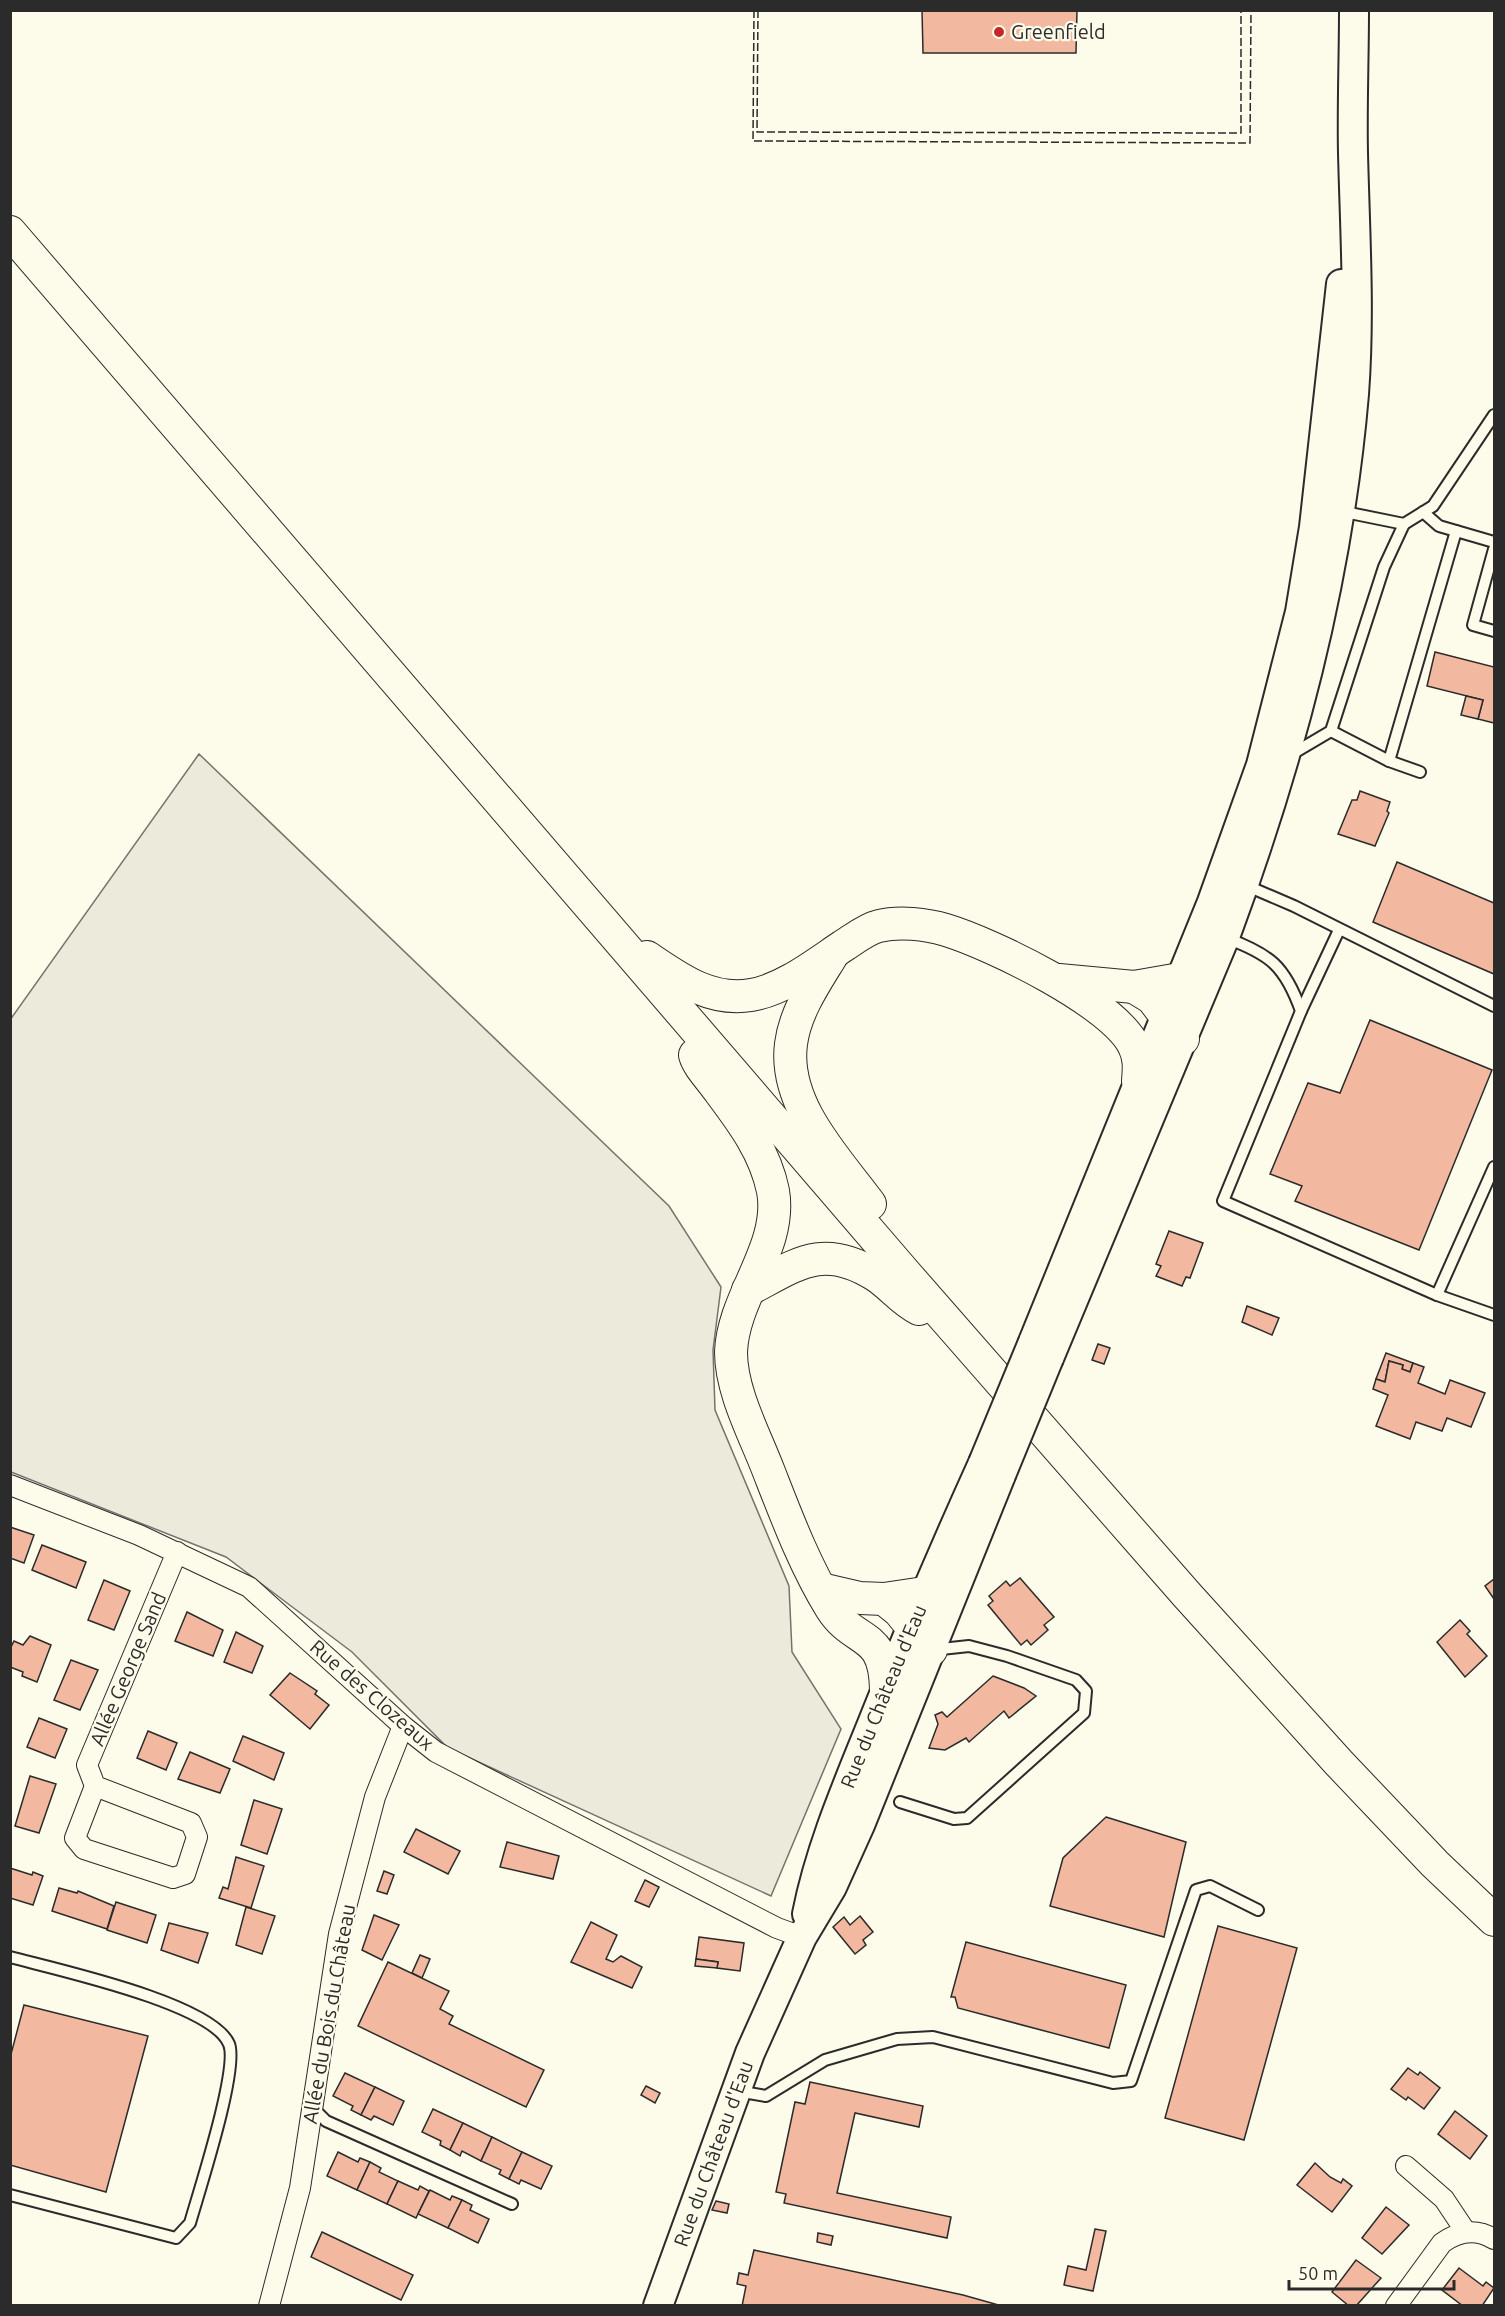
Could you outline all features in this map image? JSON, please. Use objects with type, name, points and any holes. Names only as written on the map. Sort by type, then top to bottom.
[{"type":"main road","points":[[1041,1350],[1138,1081],[1225,937],[1245,885],[1287,758],[1323,614],[1340,511],[1354,394],[1358,297],[1353,151],[1354,10]]},
{"type":"main road","points":[[992,1469],[1168,1031],[1180,978],[1212,902],[1261,765],[1300,612],[1314,527],[1353,151]]},
{"type":"main road","points":[[10,232],[906,1274],[1187,1595],[1435,1864],[1494,1920]]},
{"type":"main road","points":[[618,938],[697,989],[749,996],[771,990],[877,927],[905,924],[945,930],[1058,980],[1122,1029],[1134,1044],[1140,1061],[1138,1081]]},
{"type":"main road","points":[[834,952],[811,989],[798,1018],[791,1044],[794,1085],[809,1119],[888,1230],[906,1274]]},
{"type":"main road","points":[[1058,980],[1134,987],[1180,978]]},
{"type":"main road","points":[[1134,987],[1152,998],[1168,1031]]},
{"type":"main road","points":[[1122,1029],[1168,1031]]},
{"type":"main road","points":[[696,1030],[694,1057],[749,1131],[765,1162],[773,1193],[772,1222],[734,1331],[731,1353],[735,1381],[792,1532],[832,1610],[851,1628],[871,1641],[882,1659],[886,1690]]},
{"type":"main road","points":[[747,1290],[804,1260],[830,1258],[852,1263],[868,1272],[908,1304],[954,1327]]},
{"type":"main road","name":"Rue du Château d'Eau","points":[[802,1937],[814,1877],[825,1844],[886,1690],[915,1642],[924,1593],[992,1469]]},
{"type":"main road","name":"Rue du Château d'Eau","points":[[658,2306],[750,2054],[802,1937],[832,1887],[850,1846],[915,1642],[992,1469]]},
{"type":"main road","points":[[821,1589],[860,1598],[884,1599],[924,1593]]},
{"type":"main road","points":[[884,1599],[915,1642]]},
{"type":"main road","points":[[871,1641],[915,1642]]},
{"type":"street","name":"Rue des Clozeaux","points":[[10,1485],[177,1552],[249,1587],[403,1726],[436,1752],[777,1928],[802,1937]]},
{"type":"street","name":"Allée George Sand","points":[[95,1786],[87,1765],[177,1552]]},
{"type":"street","name":"Allée du Bois du Château","points":[[269,2306],[300,2188],[339,1934],[375,1797],[403,1726]]},
{"type":"street","points":[[95,1786],[191,1823],[197,1837],[185,1874],[173,1878],[84,1849],[75,1838],[95,1786]]},
{"type":"street","points":[[1406,2166],[1444,2199],[1466,2232]]},
{"type":"street","points":[[1396,2306],[1442,2243],[1455,2234],[1479,2232],[1494,2239]]},
{"type":"lane","points":[[1287,758],[1331,731],[1384,567],[1404,524],[1433,506],[1494,415]]},
{"type":"lane","points":[[1319,491],[1340,511],[1404,524]]},
{"type":"lane","points":[[1314,527],[1340,511]]},
{"type":"lane","points":[[1423,512],[1439,526],[1494,542]]},
{"type":"lane","points":[[1389,761],[1456,531]]},
{"type":"lane","points":[[1494,549],[1489,589],[1473,625],[1494,631]]},
{"type":"lane","points":[[1331,731],[1389,761],[1420,772]]},
{"type":"lane","points":[[1301,1011],[1290,981],[1258,950],[1225,937],[1212,902],[1245,885],[1494,1005]]},
{"type":"lane","points":[[1339,930],[1301,1011],[1223,1201],[1437,1295],[1494,1315]]},
{"type":"lane","points":[[1437,1295],[1494,1167]]},
{"type":"lane","points":[[900,1802],[954,1819],[967,1818],[1084,1713],[1087,1703],[1086,1691],[1076,1680],[1007,1656],[969,1646],[915,1642]]},
{"type":"lane","points":[[736,2091],[766,2096],[825,2060],[897,2039],[933,2037],[1113,2083],[1131,2081],[1196,1890],[1210,1886],[1258,1910]]},
{"type":"lane","points":[[10,1957],[159,1998],[218,2030],[229,2045],[230,2073],[190,2223],[176,2238],[10,2195]]},
{"type":"lane","points":[[312,2107],[326,2121],[512,2204]]},
{"type":"shaded area","points":[[199,754],[669,1206],[721,1287],[713,1350],[715,1410],[789,1586],[792,1652],[841,1729],[771,1896],[448,1748],[352,1652],[226,1557],[11,1472],[10,1020]]},
{"type":"building","name":"Greenfield","points":[[922,10],[1077,10],[1076,53],[923,53]]},
{"type":"building","points":[[1435,652],[1494,667],[1494,723],[1478,719],[1483,700],[1427,686]]},
{"type":"building","points":[[1466,696],[1483,700],[1478,719],[1461,715]]},
{"type":"building","points":[[1360,791],[1390,802],[1387,811],[1389,813],[1375,846],[1338,834],[1352,800],[1357,800]]},
{"type":"building","points":[[1397,862],[1494,903],[1494,974],[1373,922]]},
{"type":"building","points":[[1370,1020],[1492,1070],[1419,1250],[1295,1201],[1302,1186],[1270,1174],[1308,1083],[1340,1093]]},
{"type":"building","points":[[1169,1231],[1203,1243],[1190,1278],[1186,1277],[1182,1286],[1156,1276],[1161,1266],[1156,1264]]},
{"type":"building","points":[[1247,1306],[1279,1318],[1272,1335],[1242,1322]]},
{"type":"building","points":[[1098,1344],[1110,1348],[1104,1364],[1092,1360]]},
{"type":"building","points":[[1386,1353],[1413,1363],[1410,1372],[1402,1369],[1403,1365],[1389,1361],[1385,1382],[1376,1379]]},
{"type":"building","points":[[1389,1361],[1403,1365],[1402,1369],[1410,1372],[1413,1363],[1424,1367],[1418,1383],[1445,1394],[1450,1380],[1485,1393],[1471,1427],[1447,1418],[1442,1431],[1416,1422],[1410,1439],[1376,1426],[1388,1395],[1373,1389],[1376,1379],[1385,1382]]},
{"type":"building","points":[[10,1527],[34,1535],[24,1563],[10,1558]]},
{"type":"building","points":[[42,1545],[86,1562],[76,1588],[32,1570]]},
{"type":"building","points":[[1020,1578],[1054,1617],[1044,1625],[1048,1630],[1031,1645],[1027,1640],[1021,1645],[988,1605],[993,1601],[989,1596],[1006,1581],[1010,1586]]},
{"type":"building","points":[[1494,1579],[1494,1599],[1485,1586]]},
{"type":"building","points":[[104,1580],[130,1591],[114,1630],[88,1620]]},
{"type":"building","points":[[187,1612],[223,1630],[213,1656],[175,1641]]},
{"type":"building","points":[[1460,1620],[1470,1631],[1467,1634],[1487,1656],[1465,1677],[1437,1642]]},
{"type":"building","points":[[236,1632],[263,1646],[252,1673],[224,1662]]},
{"type":"building","points":[[30,1636],[51,1645],[37,1682],[22,1676],[23,1672],[10,1667],[10,1649],[14,1641],[23,1645]]},
{"type":"building","points":[[71,1660],[98,1670],[80,1710],[54,1700]]},
{"type":"building","points":[[290,1673],[317,1691],[315,1694],[329,1705],[310,1729],[270,1695]]},
{"type":"building","points":[[993,1676],[1024,1688],[1036,1696],[1009,1718],[1004,1711],[969,1742],[966,1738],[945,1750],[929,1748],[938,1724],[935,1715],[942,1712],[947,1717]]},
{"type":"building","points":[[39,1718],[67,1729],[55,1758],[27,1747]]},
{"type":"building","points":[[148,1731],[177,1743],[166,1770],[137,1758]]},
{"type":"building","points":[[243,1736],[284,1753],[274,1780],[233,1761]]},
{"type":"building","points":[[190,1752],[230,1769],[220,1793],[178,1779]]},
{"type":"building","points":[[30,1776],[56,1784],[39,1833],[15,1826]]},
{"type":"building","points":[[254,1800],[282,1809],[267,1854],[241,1845]]},
{"type":"building","points":[[1106,1817],[1186,1842],[1164,1937],[1050,1906],[1063,1858]]},
{"type":"building","points":[[416,1829],[460,1851],[448,1874],[404,1852]]},
{"type":"building","points":[[507,1842],[559,1856],[553,1879],[500,1867]]},
{"type":"building","points":[[236,1857],[264,1866],[251,1908],[219,1898],[223,1887],[228,1889]]},
{"type":"building","points":[[10,1868],[43,1876],[33,1905],[10,1898]]},
{"type":"building","points":[[384,1871],[394,1875],[387,1894],[377,1891]]},
{"type":"building","points":[[645,1880],[659,1887],[649,1907],[635,1901]]},
{"type":"building","points":[[59,1888],[77,1893],[78,1891],[114,1906],[107,1929],[52,1911]]},
{"type":"building","points":[[116,1902],[156,1915],[147,1943],[107,1930]]},
{"type":"building","points":[[246,1907],[275,1916],[262,1954],[236,1945]]},
{"type":"building","points":[[374,1915],[399,1925],[382,1960],[362,1950]]},
{"type":"building","points":[[860,1916],[873,1932],[863,1940],[866,1945],[855,1954],[833,1927],[844,1917],[850,1925]]},
{"type":"building","points":[[591,1922],[617,1935],[606,1959],[613,1962],[621,1956],[642,1967],[632,1988],[571,1962]]},
{"type":"building","points":[[169,1923],[208,1933],[198,1963],[161,1950]]},
{"type":"building","points":[[1218,1926],[1297,1948],[1244,2140],[1165,2118]]},
{"type":"building","points":[[699,1937],[744,1943],[740,1971],[717,1968],[718,1962],[696,1959]]},
{"type":"building","points":[[966,1942],[1126,1985],[1109,2048],[958,2008],[955,1997],[951,1997]]},
{"type":"building","points":[[420,1955],[430,1959],[422,1978],[412,1973]]},
{"type":"building","points":[[696,1959],[718,1962],[717,1968],[695,1966]]},
{"type":"building","points":[[388,1962],[449,1991],[440,2009],[453,2016],[449,2024],[544,2070],[526,2107],[358,2026]]},
{"type":"building","points":[[24,2005],[148,2036],[106,2192],[10,2165],[10,2058]]},
{"type":"building","points":[[1408,2068],[1418,2075],[1420,2072],[1440,2088],[1424,2109],[1408,2097],[1406,2100],[1391,2089]]},
{"type":"building","points":[[345,2073],[375,2087],[361,2115],[351,2110],[353,2106],[333,2096]]},
{"type":"building","points":[[810,2082],[923,2106],[919,2127],[855,2113],[837,2193],[951,2217],[947,2238],[784,2203],[786,2194],[776,2192],[795,2102],[805,2104]]},
{"type":"building","points":[[646,2086],[660,2093],[655,2103],[641,2095]]},
{"type":"building","points":[[375,2087],[404,2101],[393,2125],[374,2116],[371,2120],[361,2115]]},
{"type":"building","points":[[433,2109],[463,2123],[450,2150],[440,2145],[441,2141],[422,2132]]},
{"type":"building","points":[[1455,2111],[1487,2136],[1470,2159],[1438,2134]]},
{"type":"building","points":[[463,2123],[492,2137],[481,2161],[462,2151],[460,2156],[450,2150]]},
{"type":"building","points":[[492,2137],[522,2152],[509,2179],[499,2174],[501,2170],[481,2161]]},
{"type":"building","points":[[338,2152],[358,2162],[360,2158],[370,2162],[357,2190],[327,2176]]},
{"type":"building","points":[[522,2152],[552,2166],[541,2189],[521,2180],[519,2184],[509,2179]]},
{"type":"building","points":[[370,2162],[381,2168],[379,2172],[398,2181],[387,2204],[357,2190]]},
{"type":"building","points":[[1315,2163],[1330,2177],[1341,2183],[1343,2179],[1352,2186],[1332,2212],[1297,2185]]},
{"type":"building","points":[[398,2181],[418,2190],[420,2186],[429,2191],[416,2218],[387,2204]]},
{"type":"building","points":[[430,2190],[450,2200],[452,2196],[462,2200],[448,2228],[418,2214]]},
{"type":"building","points":[[462,2200],[472,2205],[470,2210],[489,2219],[478,2243],[448,2228]]},
{"type":"building","points":[[716,2201],[729,2204],[727,2213],[712,2210]]},
{"type":"building","points":[[1386,2207],[1409,2225],[1382,2254],[1362,2238]]},
{"type":"building","points":[[1095,2229],[1106,2231],[1093,2291],[1064,2285],[1068,2266],[1086,2270]]},
{"type":"building","points":[[322,2232],[413,2275],[401,2300],[311,2257]]},
{"type":"building","points":[[818,2233],[833,2236],[831,2245],[817,2242]]},
{"type":"building","points":[[754,2250],[963,2295],[1002,2306],[742,2306],[746,2286],[737,2284],[739,2273],[748,2275]]},
{"type":"building","points":[[1356,2260],[1381,2278],[1356,2306],[1349,2306],[1332,2292]]},
{"type":"building","points":[[1459,2268],[1483,2286],[1486,2282],[1494,2288],[1482,2306],[1463,2306],[1442,2290]]},
{"type":"fence","points":[[754,10],[753,141],[1250,143],[1251,10]]},
{"type":"fence","points":[[758,10],[757,132],[1241,133],[1241,10]]},
{"type":"place","name":"Greenfield","points":[[999,32]]}]
